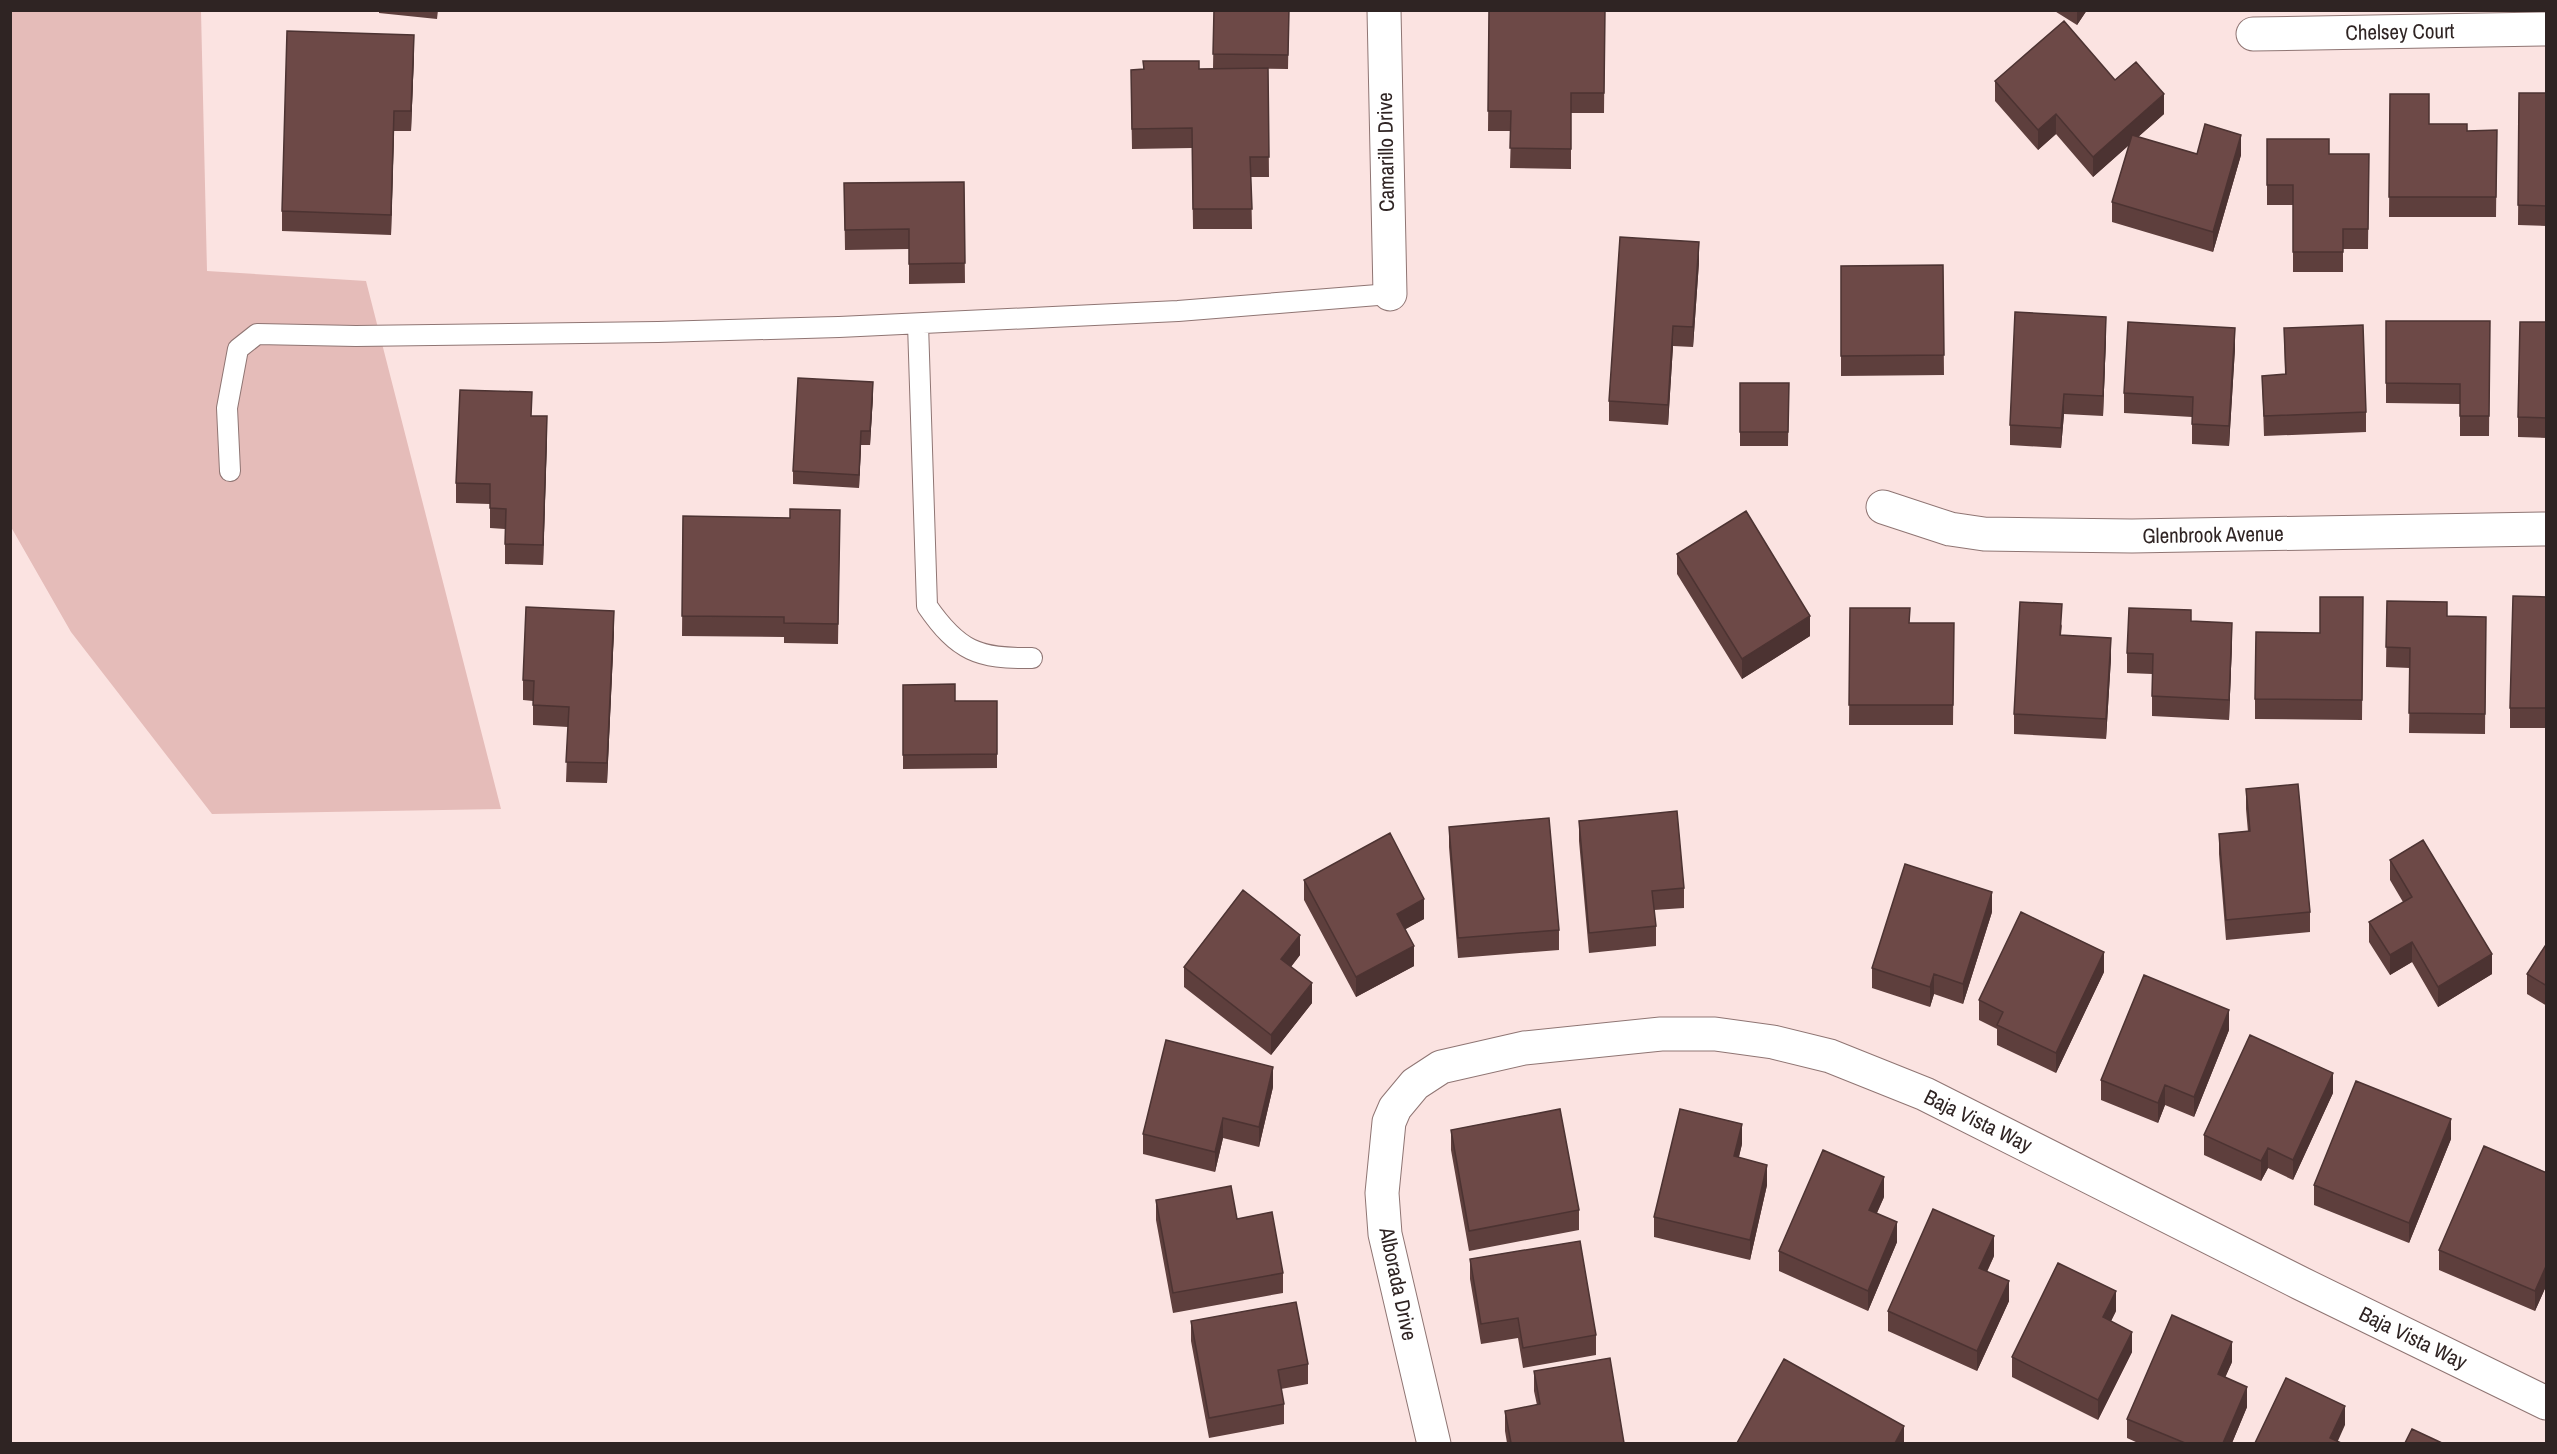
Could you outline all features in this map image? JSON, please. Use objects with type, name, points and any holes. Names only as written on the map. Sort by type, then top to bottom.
[{"type":"street","name":"Camarillo Drive","points":[[1383,10],[1390,294]]},
{"type":"street","name":"Chelsey Court","points":[[2253,34],[2547,29]]},
{"type":"street","name":"Glenbrook Avenue","points":[[1883,507],[1950,530],[1984,534],[2132,536],[2547,529]]},
{"type":"street","name":"Baja Vista Way","points":[[1389,1122],[1395,1108],[1415,1084],[1441,1067],[1524,1048],[1661,1034],[1716,1034],[1773,1042],[1830,1056],[1925,1094],[2300,1283],[2547,1403]]},
{"type":"street","name":"Alborada Drive","points":[[1389,1122],[1382,1192],[1385,1234],[1434,1443]]},
{"type":"lane","points":[[230,471],[227,408],[238,349],[257,334],[356,336],[658,332],[918,324],[1178,310],[1390,294]]},
{"type":"lane","points":[[918,324],[927,606],[944,631],[978,654],[1032,658]]},
{"type":"shaded area","points":[[10,11],[201,11],[207,271],[366,281],[501,809],[212,814],[71,632],[11,527]]},
{"type":"building","points":[[1214,10],[1289,10],[1288,55],[1213,54]]},
{"type":"building","points":[[1489,10],[1605,10],[1604,93],[1571,93],[1571,149],[1510,148],[1511,111],[1488,111]]},
{"type":"building","points":[[2064,21],[2115,80],[2136,62],[2164,94],[2093,157],[2056,114],[2038,130],[1995,81]]},
{"type":"building","points":[[287,31],[414,35],[411,111],[394,111],[391,215],[282,211]]},
{"type":"building","points":[[1143,61],[1199,61],[1199,69],[1268,68],[1269,157],[1250,157],[1252,209],[1193,209],[1192,128],[1132,129],[1131,70],[1144,69]]},
{"type":"building","points":[[2519,93],[2547,93],[2547,206],[2518,205]]},
{"type":"building","points":[[2390,94],[2429,94],[2429,124],[2467,124],[2467,131],[2497,130],[2496,197],[2389,197]]},
{"type":"building","points":[[2205,124],[2241,135],[2213,232],[2112,202],[2132,135],[2197,154]]},
{"type":"building","points":[[2267,139],[2329,139],[2329,154],[2369,154],[2368,229],[2343,229],[2343,252],[2293,252],[2293,185],[2267,185]]},
{"type":"building","points":[[964,182],[965,263],[909,264],[909,229],[845,230],[844,183]]},
{"type":"building","points":[[1620,237],[1699,242],[1693,327],[1673,326],[1668,405],[1609,401]]},
{"type":"building","points":[[1943,265],[1944,355],[1841,356],[1841,266]]},
{"type":"building","points":[[2015,312],[2106,317],[2103,396],[2064,394],[2061,428],[2010,425]]},
{"type":"building","points":[[2386,321],[2490,321],[2489,416],[2460,416],[2460,384],[2386,383]]},
{"type":"building","points":[[2128,322],[2235,328],[2229,426],[2192,424],[2193,397],[2124,393]]},
{"type":"building","points":[[2520,322],[2547,322],[2547,418],[2518,417]]},
{"type":"building","points":[[2363,325],[2366,412],[2264,416],[2262,376],[2286,374],[2284,328]]},
{"type":"building","points":[[798,378],[873,382],[870,431],[861,431],[859,475],[793,471]]},
{"type":"building","points":[[1740,383],[1789,383],[1788,432],[1740,432]]},
{"type":"building","points":[[460,390],[532,392],[531,416],[547,416],[543,545],[505,544],[506,509],[490,508],[490,484],[456,483]]},
{"type":"building","points":[[790,509],[840,510],[838,624],[784,623],[784,617],[682,616],[683,516],[790,518]]},
{"type":"building","points":[[1746,511],[1810,616],[1742,659],[1677,554]]},
{"type":"building","points":[[2513,596],[2547,597],[2547,708],[2510,708]]},
{"type":"building","points":[[2320,597],[2363,597],[2362,700],[2255,699],[2256,632],[2320,633]]},
{"type":"building","points":[[2387,601],[2447,602],[2447,616],[2486,617],[2485,714],[2409,713],[2410,648],[2386,647]]},
{"type":"building","points":[[2020,602],[2062,604],[2060,635],[2111,638],[2106,719],[2014,714]]},
{"type":"building","points":[[526,607],[614,611],[607,763],[566,762],[569,707],[533,705],[534,681],[523,680]]},
{"type":"building","points":[[1850,608],[1910,608],[1909,623],[1954,623],[1953,705],[1849,705]]},
{"type":"building","points":[[2129,608],[2191,610],[2191,621],[2232,623],[2229,700],[2152,696],[2153,654],[2127,653]]},
{"type":"building","points":[[955,684],[955,701],[997,701],[997,754],[903,755],[903,685]]},
{"type":"building","points":[[2298,784],[2310,912],[2226,920],[2219,834],[2250,831],[2246,789]]},
{"type":"building","points":[[1677,811],[1684,888],[1652,891],[1656,926],[1589,933],[1579,821]]},
{"type":"building","points":[[1549,818],[1559,930],[1458,938],[1449,827]]},
{"type":"building","points":[[1390,833],[1424,899],[1397,914],[1414,946],[1356,977],[1304,880]]},
{"type":"building","points":[[2423,840],[2492,954],[2438,987],[2412,942],[2390,955],[2369,922],[2412,897],[2390,860]]},
{"type":"building","points":[[1905,864],[1992,892],[1963,984],[1934,974],[1930,987],[1872,968]]},
{"type":"building","points":[[1243,890],[1300,935],[1281,959],[1312,983],[1271,1035],[1184,967]]},
{"type":"building","points":[[2021,912],[2104,952],[2056,1053],[1997,1025],[2003,1012],[1979,1000]]},
{"type":"building","points":[[2547,943],[2547,986],[2527,974]]},
{"type":"building","points":[[2144,975],[2229,1010],[2194,1097],[2165,1085],[2158,1103],[2101,1080]]},
{"type":"building","points":[[2250,1035],[2333,1073],[2293,1160],[2268,1148],[2261,1161],[2204,1135]]},
{"type":"building","points":[[1166,1040],[1273,1067],[1259,1127],[1223,1118],[1215,1152],[1143,1134]]},
{"type":"building","points":[[2356,1081],[2451,1119],[2409,1223],[2314,1185]]},
{"type":"building","points":[[1560,1109],[1579,1210],[1469,1231],[1451,1130]]},
{"type":"building","points":[[1680,1109],[1742,1124],[1734,1156],[1767,1165],[1750,1240],[1654,1217]]},
{"type":"building","points":[[2484,1146],[2547,1173],[2547,1264],[2535,1291],[2439,1250]]},
{"type":"building","points":[[1823,1150],[1884,1177],[1869,1210],[1897,1222],[1868,1291],[1779,1251]]},
{"type":"building","points":[[1231,1186],[1237,1219],[1272,1212],[1283,1273],[1173,1293],[1156,1200]]},
{"type":"building","points":[[1933,1209],[1994,1236],[1979,1268],[2009,1281],[1977,1351],[1888,1311]]},
{"type":"building","points":[[1580,1241],[1596,1335],[1523,1348],[1518,1318],[1481,1324],[1470,1259]]},
{"type":"building","points":[[2058,1263],[2116,1291],[2103,1317],[2132,1332],[2098,1400],[2012,1357]]},
{"type":"building","points":[[1296,1302],[1308,1364],[1278,1370],[1284,1404],[1209,1418],[1191,1321]]},
{"type":"building","points":[[2172,1315],[2232,1342],[2218,1374],[2247,1387],[2223,1443],[2185,1443],[2127,1419]]},
{"type":"building","points":[[1610,1358],[1624,1443],[1511,1443],[1505,1411],[1540,1404],[1534,1371]]},
{"type":"building","points":[[1784,1359],[1904,1426],[1895,1443],[1737,1443]]},
{"type":"building","points":[[2286,1378],[2345,1406],[2330,1438],[2341,1443],[2255,1443]]},
{"type":"building","points":[[2412,1429],[2442,1443],[2405,1443]]}]
